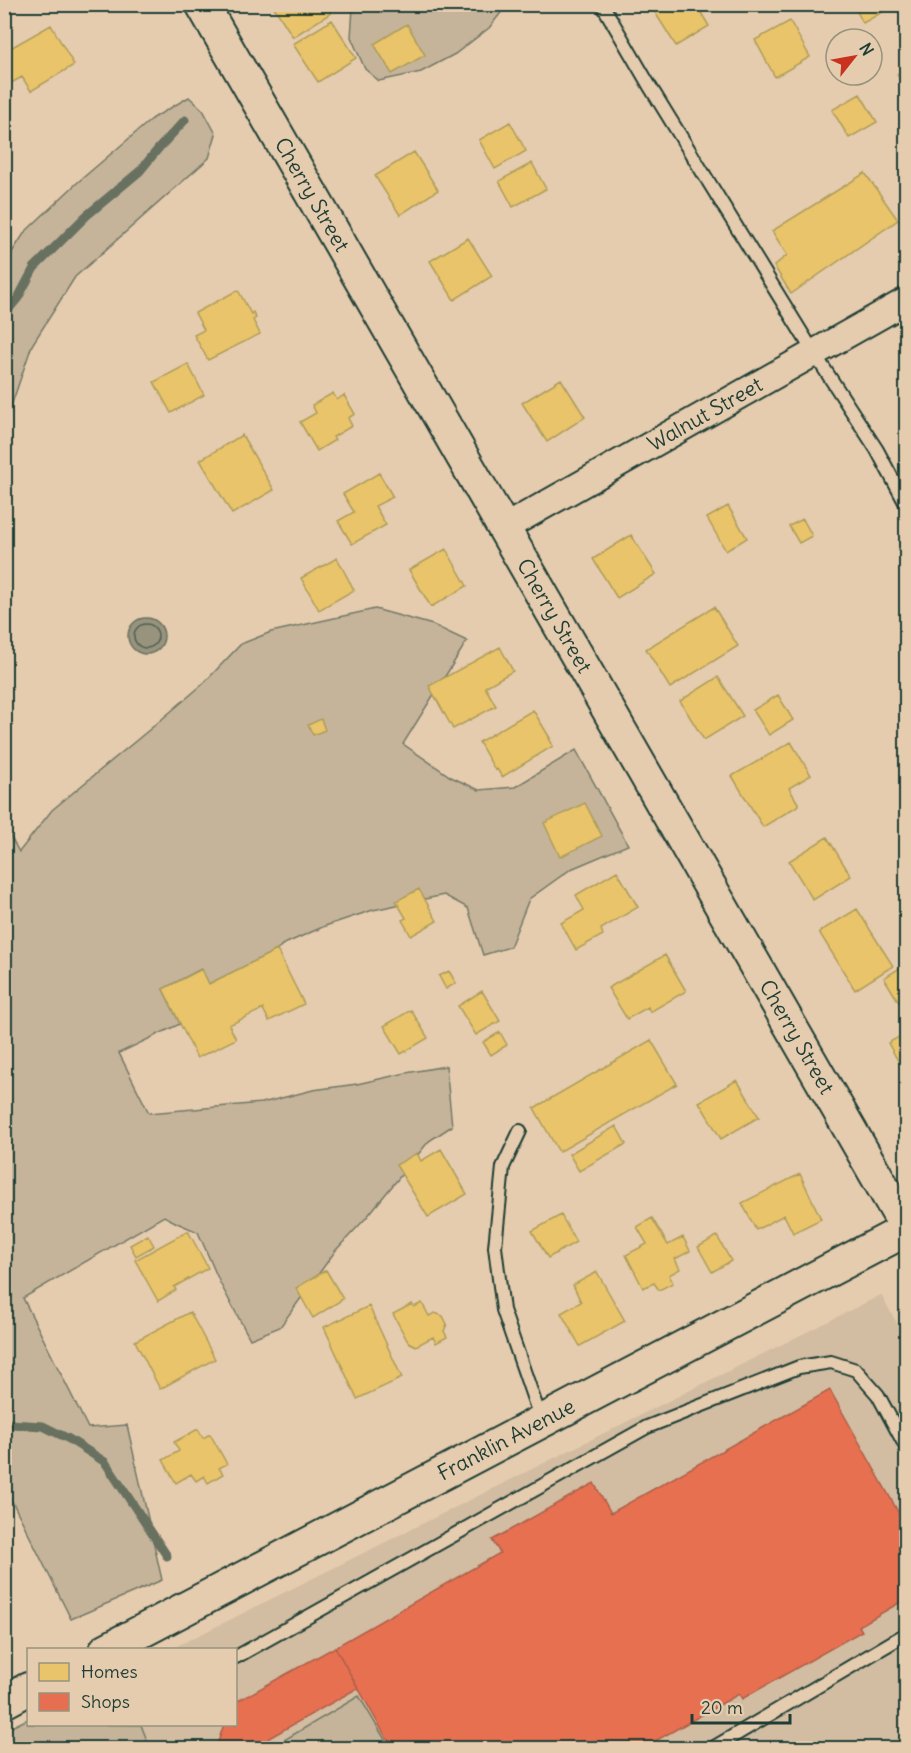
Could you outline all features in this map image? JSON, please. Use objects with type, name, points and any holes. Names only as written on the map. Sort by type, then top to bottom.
[{"type":"street","name":"Cherry Street","points":[[202,4],[906,1229]]},
{"type":"street","name":"Walnut Street","points":[[504,528],[906,301]]},
{"type":"street","name":"Franklin Avenue","points":[[110,1648],[906,1229]]},
{"type":"street","points":[[4,1702],[27,1690]]},
{"type":"lane","points":[[602,4],[814,353],[877,450],[906,504]]},
{"type":"lane","points":[[520,1131],[503,1167],[495,1246],[503,1310],[541,1421]]},
{"type":"lane","points":[[237,1656],[647,1427],[799,1367],[831,1362],[856,1371],[878,1395],[906,1447]]},
{"type":"lane","points":[[713,1749],[906,1634]]},
{"type":"shaded area","points":[[355,5],[507,5],[489,28],[455,54],[421,72],[379,81],[365,69],[351,37]]},
{"type":"shaded area","points":[[189,97],[203,110],[216,134],[209,158],[75,277],[32,345],[5,424],[5,263],[25,232],[78,182],[153,118]]},
{"type":"shaded area","points":[[375,609],[433,625],[467,641],[403,744],[451,777],[479,790],[515,787],[576,750],[628,845],[571,869],[529,899],[510,947],[483,955],[468,908],[444,895],[373,910],[325,926],[282,945],[277,950],[209,984],[201,969],[163,989],[180,1024],[119,1053],[149,1113],[262,1103],[313,1090],[357,1084],[446,1066],[452,1126],[429,1141],[366,1218],[336,1250],[280,1327],[250,1339],[220,1283],[198,1232],[164,1216],[23,1298],[88,1428],[127,1425],[162,1580],[71,1619],[5,1487],[4,825],[19,852],[52,810],[203,684],[241,644],[271,632]]},
{"type":"shaded area","points":[[881,1295],[906,1339],[906,1748],[150,1748],[141,1726],[237,1726],[237,1648],[173,1648]]},
{"type":"shaded area","points":[[359,1696],[390,1748],[277,1748],[279,1743]]},
{"type":"shaded area","points":[[27,1719],[27,1726],[141,1726],[150,1748],[5,1748],[5,1730]]},
{"type":"water","points":[[146,618],[159,623],[164,636],[159,649],[146,654],[133,649],[128,636],[133,623]]},
{"type":"building: Homes","points":[[272,4],[326,4],[331,13],[293,37]]},
{"type":"building: Homes","points":[[653,4],[696,4],[709,26],[676,46],[651,6]]},
{"type":"building: Homes","points":[[853,4],[897,4],[863,23]]},
{"type":"building: Homes","points":[[332,20],[356,58],[318,82],[293,44]]},
{"type":"building: Homes","points":[[790,21],[810,57],[775,77],[755,40]]},
{"type":"building: Homes","points":[[407,24],[425,55],[392,74],[374,44]]},
{"type":"building: Homes","points":[[51,25],[74,65],[31,91],[22,77],[4,87],[4,55],[9,52],[7,50]]},
{"type":"building: Homes","points":[[906,69],[906,92],[897,74]]},
{"type":"building: Homes","points":[[860,94],[877,122],[849,138],[832,110]]},
{"type":"building: Homes","points":[[510,122],[526,151],[495,169],[479,140]]},
{"type":"building: Homes","points":[[414,152],[438,190],[400,215],[375,176]]},
{"type":"building: Homes","points":[[532,163],[546,189],[513,207],[499,181]]},
{"type":"building: Homes","points":[[865,173],[898,220],[791,294],[774,266],[787,255],[772,231]]},
{"type":"building: Homes","points":[[468,238],[492,276],[454,300],[430,261]]},
{"type":"building: Homes","points":[[238,290],[251,314],[253,312],[256,318],[253,320],[260,334],[208,360],[194,335],[204,330],[195,313]]},
{"type":"building: Homes","points":[[188,364],[204,395],[171,413],[154,382]]},
{"type":"building: Homes","points":[[561,379],[585,417],[547,442],[522,403]]},
{"type":"building: Homes","points":[[333,393],[337,400],[344,395],[355,414],[348,418],[352,426],[333,437],[335,440],[317,451],[300,422],[316,413],[312,405]]},
{"type":"building: Homes","points":[[242,435],[274,490],[232,514],[200,460]]},
{"type":"building: Homes","points":[[379,473],[393,497],[375,506],[386,525],[352,544],[338,521],[354,512],[343,494]]},
{"type":"building: Homes","points":[[728,506],[747,538],[726,551],[707,518]]},
{"type":"building: Homes","points":[[803,519],[812,536],[799,543],[789,526]]},
{"type":"building: Homes","points":[[631,535],[656,574],[617,598],[593,559]]},
{"type":"building: Homes","points":[[446,549],[467,586],[431,607],[409,570]]},
{"type":"building: Homes","points":[[337,558],[354,590],[319,610],[301,578]]},
{"type":"building: Homes","points":[[714,607],[738,646],[670,688],[646,649]]},
{"type":"building: Homes","points":[[500,647],[513,671],[485,687],[496,706],[453,729],[429,686]]},
{"type":"building: Homes","points":[[718,677],[743,716],[704,740],[680,701]]},
{"type":"building: Homes","points":[[778,695],[793,720],[769,735],[753,710]]},
{"type":"building: Homes","points":[[533,710],[553,746],[502,777],[497,769],[495,770],[479,742]]},
{"type":"building: Homes","points":[[321,719],[325,730],[313,735],[308,725]]},
{"type":"building: Homes","points":[[791,742],[811,775],[789,788],[799,805],[763,827],[732,776]]},
{"type":"building: Homes","points":[[585,803],[602,836],[560,857],[544,823]]},
{"type":"building: Homes","points":[[827,837],[851,876],[813,900],[789,861]]},
{"type":"building: Homes","points":[[617,871],[638,907],[601,929],[603,935],[576,950],[561,923],[584,910],[576,895]]},
{"type":"building: Homes","points":[[419,889],[437,921],[411,936],[402,920],[406,918],[396,901]]},
{"type":"building: Homes","points":[[857,909],[893,966],[855,990],[819,932]]},
{"type":"building: Homes","points":[[277,950],[304,1004],[269,1021],[263,1009],[229,1025],[236,1039],[197,1058],[163,989],[202,969],[209,984]]},
{"type":"building: Homes","points":[[665,955],[686,991],[650,1012],[648,1007],[627,1019],[608,988]]},
{"type":"building: Homes","points":[[906,964],[906,1011],[905,1012],[884,978]]},
{"type":"building: Homes","points":[[449,971],[456,983],[446,989],[439,976]]},
{"type":"building: Homes","points":[[482,991],[500,1021],[476,1035],[458,1006]]},
{"type":"building: Homes","points":[[411,1010],[428,1038],[401,1054],[384,1026]]},
{"type":"building: Homes","points":[[500,1032],[507,1045],[491,1055],[483,1042]]},
{"type":"building: Homes","points":[[906,1033],[906,1075],[888,1043]]},
{"type":"building: Homes","points":[[651,1040],[677,1084],[559,1152],[534,1108]]},
{"type":"building: Homes","points":[[737,1080],[759,1117],[721,1139],[699,1102]]},
{"type":"building: Homes","points":[[616,1126],[626,1144],[579,1171],[569,1154]]},
{"type":"building: Homes","points":[[441,1149],[467,1194],[428,1217],[396,1165],[417,1153],[421,1161]]},
{"type":"building: Homes","points":[[800,1174],[821,1219],[793,1233],[784,1215],[756,1230],[742,1203]]},
{"type":"building: Homes","points":[[561,1215],[576,1242],[548,1258],[532,1231]]},
{"type":"building: Homes","points":[[652,1218],[668,1245],[683,1237],[690,1251],[675,1259],[680,1269],[669,1275],[673,1283],[659,1290],[654,1283],[643,1288],[626,1255],[647,1244],[637,1227]]},
{"type":"building: Homes","points":[[188,1231],[208,1268],[174,1287],[176,1290],[158,1301],[135,1260]]},
{"type":"building: Homes","points":[[148,1235],[154,1246],[136,1256],[130,1245]]},
{"type":"building: Homes","points":[[717,1236],[731,1261],[712,1272],[698,1247]]},
{"type":"building: Homes","points":[[326,1270],[343,1299],[313,1318],[296,1288]]},
{"type":"building: Homes","points":[[597,1272],[625,1321],[580,1346],[561,1313],[581,1302],[573,1285]]},
{"type":"building: Homes","points":[[422,1303],[429,1316],[435,1313],[443,1316],[447,1324],[444,1331],[447,1337],[436,1343],[433,1337],[416,1346],[408,1342],[393,1314],[412,1304],[414,1307]]},
{"type":"building: Homes","points":[[369,1306],[402,1378],[357,1399],[324,1327]]},
{"type":"building: Homes","points":[[190,1312],[215,1359],[160,1389],[135,1341]]},
{"type":"building: Homes","points":[[198,1429],[203,1438],[210,1434],[227,1464],[219,1468],[223,1474],[208,1483],[204,1476],[196,1481],[191,1474],[176,1483],[163,1460],[179,1451],[174,1442]]},
{"type":"building: Shops","points":[[830,1390],[906,1526],[906,1579],[900,1583],[906,1599],[859,1626],[862,1631],[742,1699],[739,1694],[643,1748],[392,1748],[335,1647],[500,1553],[492,1540],[594,1483],[611,1513]]},
{"type":"building: Shops","points":[[335,1647],[358,1688],[269,1738],[266,1748],[216,1748],[223,1726],[237,1726],[237,1701]]},
{"type":"waterway","points":[[4,315],[18,298],[34,268],[86,216],[140,171],[185,120]]},
{"type":"waterway","points":[[4,1421],[11,1424],[43,1426],[69,1439],[105,1462],[167,1556]]}]
